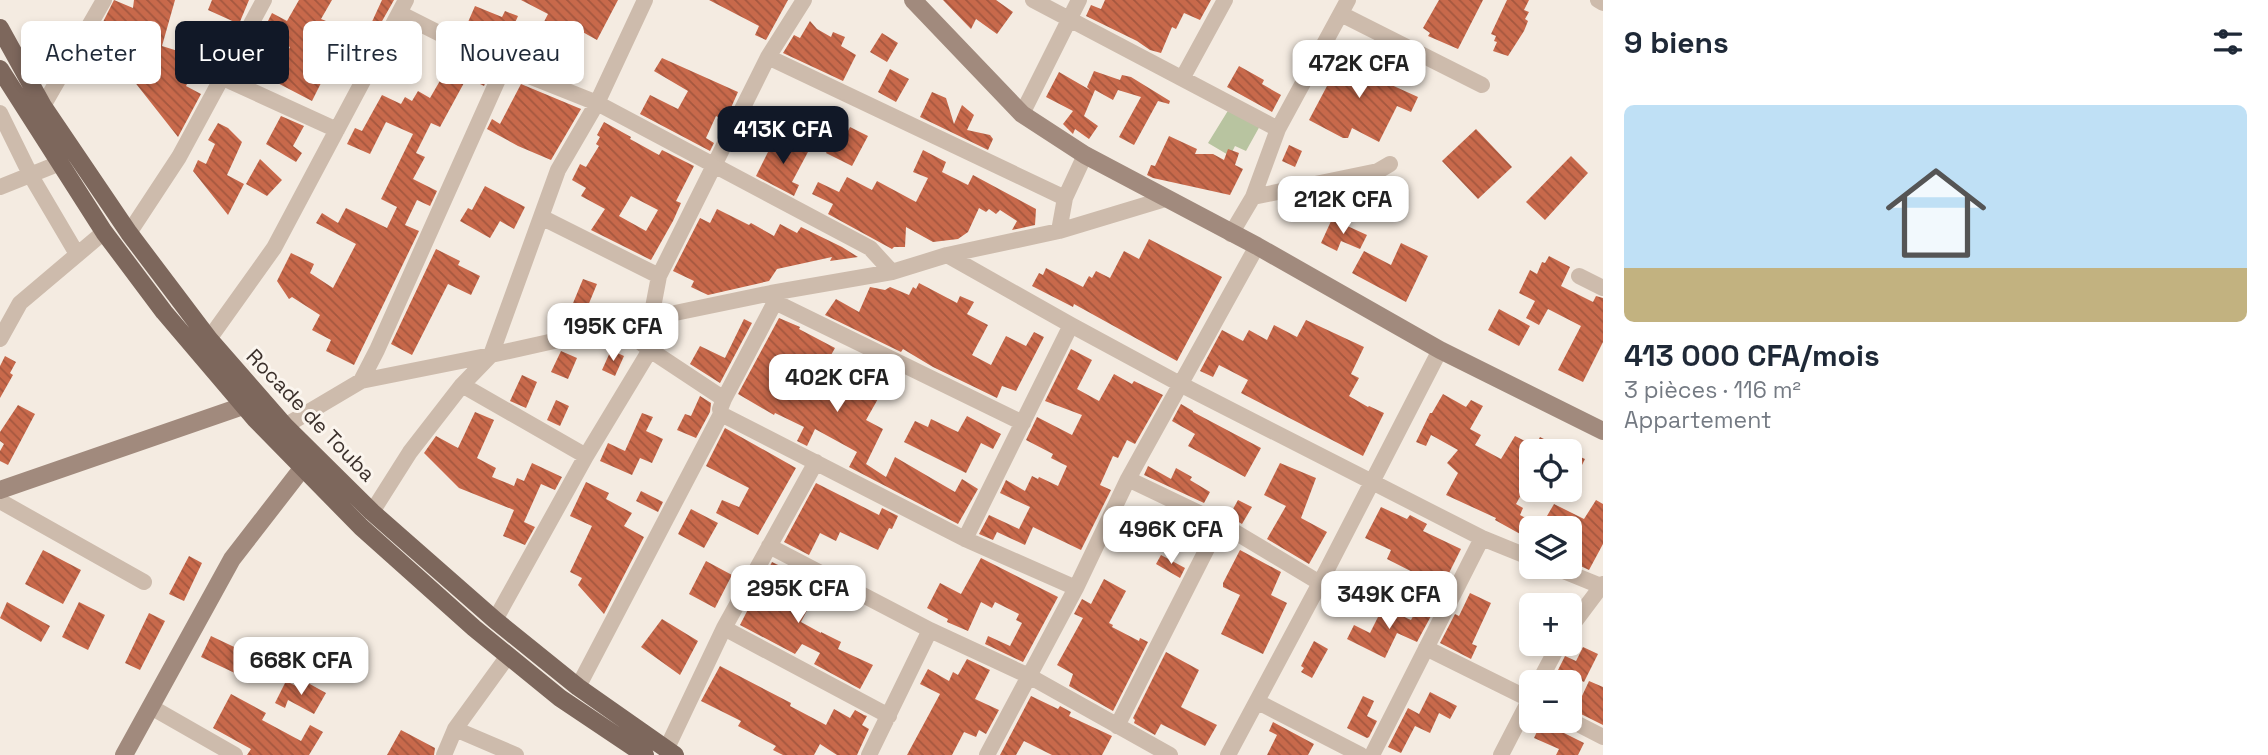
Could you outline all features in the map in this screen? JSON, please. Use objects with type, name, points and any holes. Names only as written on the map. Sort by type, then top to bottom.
[{"type":"main road","name":"Rocade de Touba","points":[[0,28],[43,107],[130,233],[209,339],[285,426],[307,461],[371,536],[474,628],[560,698],[645,755]]},
{"type":"main road","name":"Rocade de Touba","points":[[0,69],[104,232],[164,312],[243,406],[372,512],[495,620],[578,687],[670,752]]},
{"type":"main road","points":[[243,406],[261,400]]},
{"type":"street","points":[[43,107],[104,0]]},
{"type":"street","points":[[253,21],[264,0]]},
{"type":"street","points":[[372,512],[410,452],[462,385],[491,355],[558,170],[597,103],[645,0]]},
{"type":"street","points":[[651,318],[659,276],[768,57],[804,0]]},
{"type":"street","points":[[1033,0],[1278,129]]},
{"type":"street","points":[[1022,114],[1079,0]]},
{"type":"street","points":[[1183,77],[1224,0]]},
{"type":"street","points":[[1598,0],[1603,3]]},
{"type":"street","points":[[915,1],[1022,114],[1084,155],[1257,246],[1440,349],[1603,431]]},
{"type":"street","points":[[209,339],[274,248],[402,6],[436,26]]},
{"type":"street","points":[[1231,234],[1253,197],[1278,129],[1344,7],[1482,85]]},
{"type":"street","points":[[768,57],[1065,198]]},
{"type":"street","points":[[130,233],[220,84]]},
{"type":"street","points":[[236,84],[337,131]]},
{"type":"street","points":[[360,381],[377,350],[496,84]]},
{"type":"street","points":[[549,84],[597,103],[870,248],[891,272]]},
{"type":"street","points":[[0,113],[31,176],[77,254]]},
{"type":"street","points":[[1059,231],[1065,198],[1084,155]]},
{"type":"street","points":[[0,187],[60,163]]},
{"type":"street","points":[[1253,197],[1378,171],[1390,164]]},
{"type":"street","points":[[285,426],[360,381],[621,327],[651,318],[773,297],[891,272],[947,255],[1059,231],[1166,199]]},
{"type":"street","points":[[541,217],[659,276]]},
{"type":"street","points":[[0,339],[20,303],[104,232]]},
{"type":"street","points":[[987,755],[1076,588],[1128,479],[1257,246]]},
{"type":"street","points":[[947,255],[1070,326],[1180,384],[1482,538],[1519,553]]},
{"type":"street","points":[[1579,276],[1603,288]]},
{"type":"street","points":[[578,687],[722,407],[773,297]]},
{"type":"street","points":[[773,297],[1023,423]]},
{"type":"street","points":[[965,539],[1070,326]]},
{"type":"street","points":[[621,327],[722,407],[816,462],[965,539],[1076,588]]},
{"type":"street","points":[[495,620],[586,456],[650,349]]},
{"type":"street","points":[[1228,755],[1440,349]]},
{"type":"street","points":[[462,385],[586,456]]},
{"type":"street","points":[[0,490],[243,406]]},
{"type":"street","points":[[124,755],[232,559],[307,461]]},
{"type":"street","points":[[670,752],[724,628],[816,462]]},
{"type":"street","points":[[1128,479],[1220,523],[1320,583]]},
{"type":"street","points":[[0,501],[144,582]]},
{"type":"street","points":[[1118,726],[1220,523]]},
{"type":"street","points":[[1372,755],[1482,538]]},
{"type":"street","points":[[769,546],[930,630],[1029,676],[1170,755]]},
{"type":"street","points":[[1582,578],[1602,586],[1582,612]]},
{"type":"street","points":[[724,628],[888,716]]},
{"type":"street","points":[[869,755],[930,630]]},
{"type":"street","points":[[1426,648],[1519,693]]},
{"type":"street","points":[[444,755],[455,729],[508,656]]},
{"type":"street","points":[[1258,702],[1362,755]]},
{"type":"street","points":[[151,707],[235,755]]},
{"type":"street","points":[[1501,755],[1519,721]]},
{"type":"street","points":[[1582,726],[1603,737]]},
{"type":"street","points":[[455,729],[516,755]]},
{"type":"green space","points":[[1229,109],[1261,124],[1246,151],[1235,146],[1230,156],[1208,143]]},
{"type":"building","points":[[114,0],[133,8],[134,0],[175,0],[162,46],[175,50],[175,84],[187,84],[186,86],[201,94],[178,137],[136,84],[161,84],[161,21],[104,21]]},
{"type":"building","points":[[212,0],[249,0],[240,21],[232,21],[208,10]]},
{"type":"building","points":[[299,0],[332,0],[321,19],[326,21],[303,21],[303,84],[320,84],[312,101],[279,84],[289,84],[290,47],[287,21]]},
{"type":"building","points":[[382,0],[394,0],[382,21],[372,21]]},
{"type":"building","points":[[521,0],[618,0],[597,40],[584,33],[584,21],[544,21],[548,14]]},
{"type":"building","points":[[709,0],[788,0],[766,40],[755,35],[759,26]]},
{"type":"building","points":[[943,0],[996,0],[1013,12],[997,34],[976,19],[971,29]]},
{"type":"building","points":[[1105,0],[1211,0],[1200,20],[1184,13],[1176,29],[1172,27],[1161,53],[1150,50],[1086,16],[1091,5],[1101,9]]},
{"type":"building","points":[[1439,0],[1483,0],[1458,49],[1428,36],[1430,33],[1423,28]]},
{"type":"building","points":[[1507,0],[1529,0],[1524,10],[1529,12],[1525,19],[1528,21],[1508,56],[1493,51],[1497,42],[1494,41],[1496,36],[1491,34]]},
{"type":"building","points":[[475,6],[502,17],[505,11],[518,16],[516,21],[468,21]]},
{"type":"building","points":[[272,13],[287,21],[268,21]]},
{"type":"building","points":[[810,21],[817,29],[831,37],[833,32],[845,37],[841,46],[856,55],[843,81],[783,53],[794,35],[800,38]]},
{"type":"building","points":[[882,33],[898,43],[887,62],[870,52]]},
{"type":"building","points":[[1345,51],[1374,62],[1373,65],[1381,68],[1376,78],[1418,97],[1411,112],[1397,106],[1379,142],[1352,128],[1348,138],[1343,138],[1309,120],[1331,73],[1333,74]]},
{"type":"building","points":[[662,58],[738,92],[725,121],[716,116],[706,138],[714,143],[710,151],[640,114],[650,95],[678,109],[688,91],[654,71]]},
{"type":"building","points":[[1239,66],[1264,80],[1262,84],[1281,95],[1272,112],[1227,87]]},
{"type":"building","points":[[890,69],[909,79],[896,102],[878,92]]},
{"type":"building","points":[[1094,71],[1120,80],[1122,75],[1131,77],[1170,101],[1169,104],[1158,101],[1134,145],[1119,137],[1141,97],[1118,90],[1113,100],[1095,90],[1084,116],[1098,126],[1089,139],[1075,129],[1073,134],[1063,124],[1073,111],[1046,97],[1059,72],[1090,90],[1087,87]]},
{"type":"building","points":[[438,84],[463,84],[440,127],[431,123],[416,153],[425,157],[413,179],[437,191],[430,206],[417,200],[405,225],[419,231],[354,365],[326,351],[331,340],[312,330],[320,315],[292,297],[289,299],[277,281],[291,253],[314,264],[310,273],[333,288],[356,244],[316,223],[322,213],[338,223],[346,208],[387,228],[397,207],[381,199],[413,134],[386,122],[370,154],[347,144],[355,128],[362,131],[382,95],[401,104],[405,97],[412,101],[418,91],[430,98]]},
{"type":"building","points":[[521,84],[581,109],[551,160],[487,129],[492,119],[500,124]]},
{"type":"building","points":[[932,92],[946,98],[954,124],[962,105],[974,115],[967,130],[990,135],[993,139],[988,150],[920,117]]},
{"type":"building","points":[[281,116],[304,126],[293,146],[302,153],[296,162],[266,144]]},
{"type":"building","points":[[604,122],[659,155],[662,150],[694,166],[676,201],[681,203],[673,221],[651,260],[591,230],[605,209],[581,196],[586,188],[572,180],[580,164],[586,167],[599,146],[596,144],[600,137],[597,135]],"holes":[[[631,196],[658,210],[646,231],[619,216]]]},
{"type":"building","points":[[218,123],[228,128],[242,142],[227,175],[244,184],[228,215],[193,171],[198,160],[206,164],[215,144],[208,140]]},
{"type":"building","points":[[850,127],[868,136],[852,166],[826,153],[833,141],[841,145]]},
{"type":"building","points":[[1476,129],[1512,167],[1478,199],[1442,161]]},
{"type":"building","points":[[1169,136],[1197,149],[1195,154],[1213,154],[1224,160],[1228,149],[1239,153],[1235,165],[1243,169],[1230,195],[1147,175],[1151,165],[1155,166]]},
{"type":"building","points":[[788,139],[809,150],[792,182],[799,185],[794,196],[756,176],[773,142],[784,147]]},
{"type":"building","points":[[1289,145],[1302,151],[1295,167],[1282,161]]},
{"type":"building","points":[[923,150],[946,162],[942,172],[968,185],[973,175],[1036,209],[1035,225],[1012,230],[1017,221],[1000,210],[996,214],[989,209],[986,212],[979,208],[968,232],[958,239],[933,242],[906,227],[905,247],[892,249],[828,214],[833,204],[812,194],[818,182],[839,192],[847,177],[872,190],[877,181],[916,202],[928,178],[913,172]]},
{"type":"building","points":[[1571,156],[1588,173],[1545,220],[1526,202]]},
{"type":"building","points":[[260,159],[282,180],[267,196],[246,184]]},
{"type":"building","points":[[485,186],[525,207],[514,229],[500,221],[490,238],[460,221],[468,208],[472,210]]},
{"type":"building","points":[[717,209],[774,236],[780,224],[797,233],[801,227],[858,257],[830,261],[832,257],[777,269],[769,281],[708,295],[691,287],[694,281],[673,271],[700,218],[710,223]]},
{"type":"building","points":[[1332,219],[1367,235],[1360,249],[1341,241],[1337,251],[1321,243]]},
{"type":"building","points":[[1149,239],[1222,277],[1177,361],[1074,304],[1073,307],[1032,286],[1039,273],[1043,275],[1046,268],[1083,287],[1089,276],[1092,278],[1096,271],[1110,278],[1124,251],[1139,259]]},
{"type":"building","points":[[1401,243],[1428,256],[1406,302],[1352,273],[1364,251],[1391,265]]},
{"type":"building","points":[[436,249],[460,261],[458,265],[480,276],[471,295],[448,284],[412,355],[391,344]]},
{"type":"building","points":[[1549,256],[1570,267],[1561,286],[1593,302],[1596,296],[1603,298],[1603,342],[1583,382],[1558,370],[1581,326],[1548,309],[1539,325],[1526,318],[1535,301],[1519,293],[1530,270],[1537,274],[1542,262],[1545,263]]},
{"type":"building","points":[[583,279],[597,284],[585,313],[571,308]]},
{"type":"building","points":[[919,283],[957,303],[960,296],[974,302],[967,314],[988,325],[972,355],[991,365],[1006,336],[1026,346],[1034,332],[1044,337],[1016,391],[1002,386],[997,398],[903,349],[901,352],[825,315],[836,299],[859,312],[870,287],[885,290],[890,287],[909,295]]},
{"type":"building","points":[[1499,309],[1530,326],[1519,346],[1488,330]]},
{"type":"building","points":[[779,318],[835,348],[826,364],[845,373],[839,384],[862,395],[873,386],[883,390],[866,420],[883,429],[866,464],[886,477],[895,457],[955,492],[962,479],[978,489],[958,524],[849,467],[857,452],[815,429],[807,446],[797,441],[804,427],[775,413],[774,415],[738,394]]},
{"type":"building","points":[[744,319],[752,323],[720,383],[690,364],[700,346],[725,358]]},
{"type":"building","points":[[1306,320],[1364,347],[1351,374],[1359,378],[1349,396],[1384,413],[1363,456],[1241,393],[1248,380],[1219,365],[1213,377],[1200,371],[1222,330],[1243,341],[1249,330],[1267,340],[1274,325],[1297,337]]},
{"type":"building","points":[[1071,349],[1092,360],[1077,389],[1099,401],[1114,374],[1132,384],[1134,381],[1163,395],[1135,444],[1127,440],[1118,458],[1113,456],[1100,485],[1111,490],[1081,550],[1033,527],[1025,545],[997,532],[993,540],[979,534],[989,515],[1019,529],[1030,507],[1000,493],[1006,480],[1025,491],[1032,476],[1058,486],[1067,466],[1051,458],[1053,454],[1026,440],[1037,417],[1072,435],[1082,415],[1045,401]]},
{"type":"building","points":[[611,350],[624,356],[615,376],[602,370]]},
{"type":"building","points":[[561,351],[577,358],[568,379],[551,372]]},
{"type":"building","points":[[5,356],[16,362],[10,373],[13,375],[0,398],[0,366]]},
{"type":"building","points":[[522,375],[537,382],[526,408],[510,401]]},
{"type":"building","points":[[1443,394],[1466,407],[1471,400],[1483,406],[1470,429],[1481,435],[1475,445],[1501,459],[1515,436],[1521,439],[1519,499],[1516,504],[1523,508],[1522,516],[1519,516],[1519,533],[1495,520],[1496,518],[1446,495],[1458,473],[1447,463],[1458,450],[1431,435],[1426,446],[1416,442]]},
{"type":"building","points":[[700,396],[711,403],[710,412],[696,438],[677,430],[685,414],[691,416]]},
{"type":"building","points":[[556,400],[569,406],[560,426],[547,420]]},
{"type":"building","points":[[1181,404],[1261,448],[1245,477],[1188,446],[1195,434],[1172,421]]},
{"type":"building","points":[[18,405],[35,414],[8,465],[0,461],[0,451],[4,444],[0,441],[0,432]]},
{"type":"building","points":[[475,412],[494,420],[477,458],[496,468],[492,477],[514,486],[517,478],[524,481],[532,463],[562,477],[555,490],[541,484],[524,522],[535,527],[525,545],[503,536],[514,510],[459,488],[424,453],[436,436],[458,448]]},
{"type":"building","points":[[642,413],[653,417],[646,431],[663,439],[652,463],[640,458],[632,475],[600,461],[608,443],[625,451]]},
{"type":"building","points":[[967,416],[1001,434],[993,449],[981,443],[966,473],[904,442],[915,421],[928,427],[931,419],[958,432]]},
{"type":"building","points":[[725,428],[796,468],[758,535],[716,513],[722,500],[739,507],[749,488],[706,466]]},
{"type":"building","points":[[1280,463],[1316,478],[1301,518],[1327,532],[1309,564],[1267,539],[1286,506],[1264,495]]},
{"type":"building","points":[[1148,466],[1171,479],[1176,468],[1210,492],[1204,503],[1144,475]]},
{"type":"building","points":[[586,482],[609,493],[606,499],[632,513],[624,526],[644,537],[604,614],[578,585],[582,578],[570,572],[592,526],[570,516]]},
{"type":"building","points":[[816,483],[879,515],[882,508],[898,516],[878,550],[840,532],[836,541],[820,533],[809,555],[784,542]]},
{"type":"building","points":[[641,491],[663,502],[658,512],[636,501]]},
{"type":"building","points":[[1238,500],[1252,507],[1242,524],[1229,516]]},
{"type":"building","points":[[1596,500],[1603,504],[1603,544],[1589,570],[1582,567],[1582,518],[1584,519]]},
{"type":"building","points":[[1554,504],[1578,516],[1547,516]]},
{"type":"building","points":[[1145,506],[1161,514],[1145,547],[1128,537]]},
{"type":"building","points":[[1381,507],[1407,519],[1410,515],[1427,524],[1423,531],[1461,549],[1442,587],[1387,559],[1391,550],[1365,538]]},
{"type":"building","points":[[691,509],[718,523],[704,548],[678,534]]},
{"type":"building","points":[[43,550],[81,570],[63,604],[25,584]]},
{"type":"building","points":[[1240,550],[1281,572],[1271,595],[1287,603],[1263,654],[1221,634],[1240,595],[1223,587],[1223,583]]},
{"type":"building","points":[[1161,555],[1185,568],[1180,578],[1156,564]]},
{"type":"building","points":[[189,556],[202,563],[184,601],[169,594]]},
{"type":"building","points":[[981,558],[1058,597],[1023,662],[985,644],[988,636],[1010,646],[1022,623],[1016,620],[1019,614],[995,602],[992,608],[981,602],[968,631],[947,622],[948,619],[927,608],[940,583],[961,594]]},
{"type":"building","points":[[706,561],[732,575],[715,608],[689,594]]},
{"type":"building","points":[[772,562],[807,579],[801,591],[814,597],[801,622],[841,642],[838,649],[873,665],[860,689],[814,664],[820,653],[802,644],[795,654],[740,625]]},
{"type":"building","points":[[1104,579],[1126,591],[1109,623],[1139,641],[1140,638],[1148,642],[1113,711],[1069,686],[1073,674],[1057,665],[1083,618],[1074,614],[1082,599],[1091,604]]},
{"type":"building","points":[[1470,593],[1491,603],[1472,644],[1477,646],[1471,659],[1440,643],[1455,614],[1459,616]]},
{"type":"building","points":[[7,602],[50,626],[41,642],[0,618]]},
{"type":"building","points":[[79,602],[105,615],[88,650],[62,637]]},
{"type":"building","points":[[1383,607],[1411,620],[1417,609],[1431,616],[1417,642],[1397,633],[1385,658],[1347,639],[1354,625],[1370,633]]},
{"type":"building","points":[[149,613],[165,621],[140,670],[125,663]]},
{"type":"building","points":[[662,619],[698,641],[680,675],[641,647]]},
{"type":"building","points":[[211,636],[249,654],[239,675],[201,657]]},
{"type":"building","points":[[1314,641],[1328,649],[1312,678],[1301,672],[1304,668],[1301,666]]},
{"type":"building","points":[[1583,647],[1598,654],[1584,682],[1582,670],[1558,670],[1565,656],[1576,661],[1578,656],[1582,656]]},
{"type":"building","points":[[1166,652],[1199,670],[1181,707],[1217,725],[1205,746],[1161,724],[1155,735],[1134,723],[1133,718]]},
{"type":"building","points":[[967,659],[990,670],[975,699],[999,710],[986,734],[979,730],[976,737],[964,732],[952,755],[907,755],[940,694],[920,684],[928,669],[949,681],[953,672],[958,675]]},
{"type":"building","points":[[720,666],[791,703],[790,706],[826,725],[834,709],[850,718],[855,710],[867,716],[862,725],[869,729],[857,755],[837,755],[820,744],[814,755],[783,755],[773,750],[776,746],[738,726],[741,721],[701,701]]},
{"type":"building","points":[[286,681],[304,690],[308,683],[326,693],[314,714],[288,700],[285,708],[275,703]]},
{"type":"building","points":[[1589,681],[1603,687],[1603,725],[1582,714],[1582,696]]},
{"type":"building","points":[[1430,692],[1457,706],[1450,719],[1439,713],[1430,733],[1415,726],[1401,753],[1388,747],[1408,708],[1419,714]]},
{"type":"building","points":[[231,694],[266,713],[262,720],[301,741],[310,725],[323,732],[309,755],[247,755],[251,749],[213,728]]},
{"type":"building","points":[[1031,696],[1058,709],[1060,706],[1071,712],[1069,716],[1112,736],[1102,755],[1052,755],[1024,741],[1016,755],[1000,755]]},
{"type":"building","points":[[1363,696],[1374,701],[1367,716],[1377,721],[1367,738],[1347,728]]},
{"type":"building","points":[[1273,722],[1314,744],[1308,755],[1267,755],[1277,735],[1269,731]]},
{"type":"building","points":[[401,730],[435,748],[434,755],[387,755]]},
{"type":"building","points":[[1536,733],[1564,733],[1584,743],[1578,755],[1556,755],[1559,749],[1534,738]]}]
